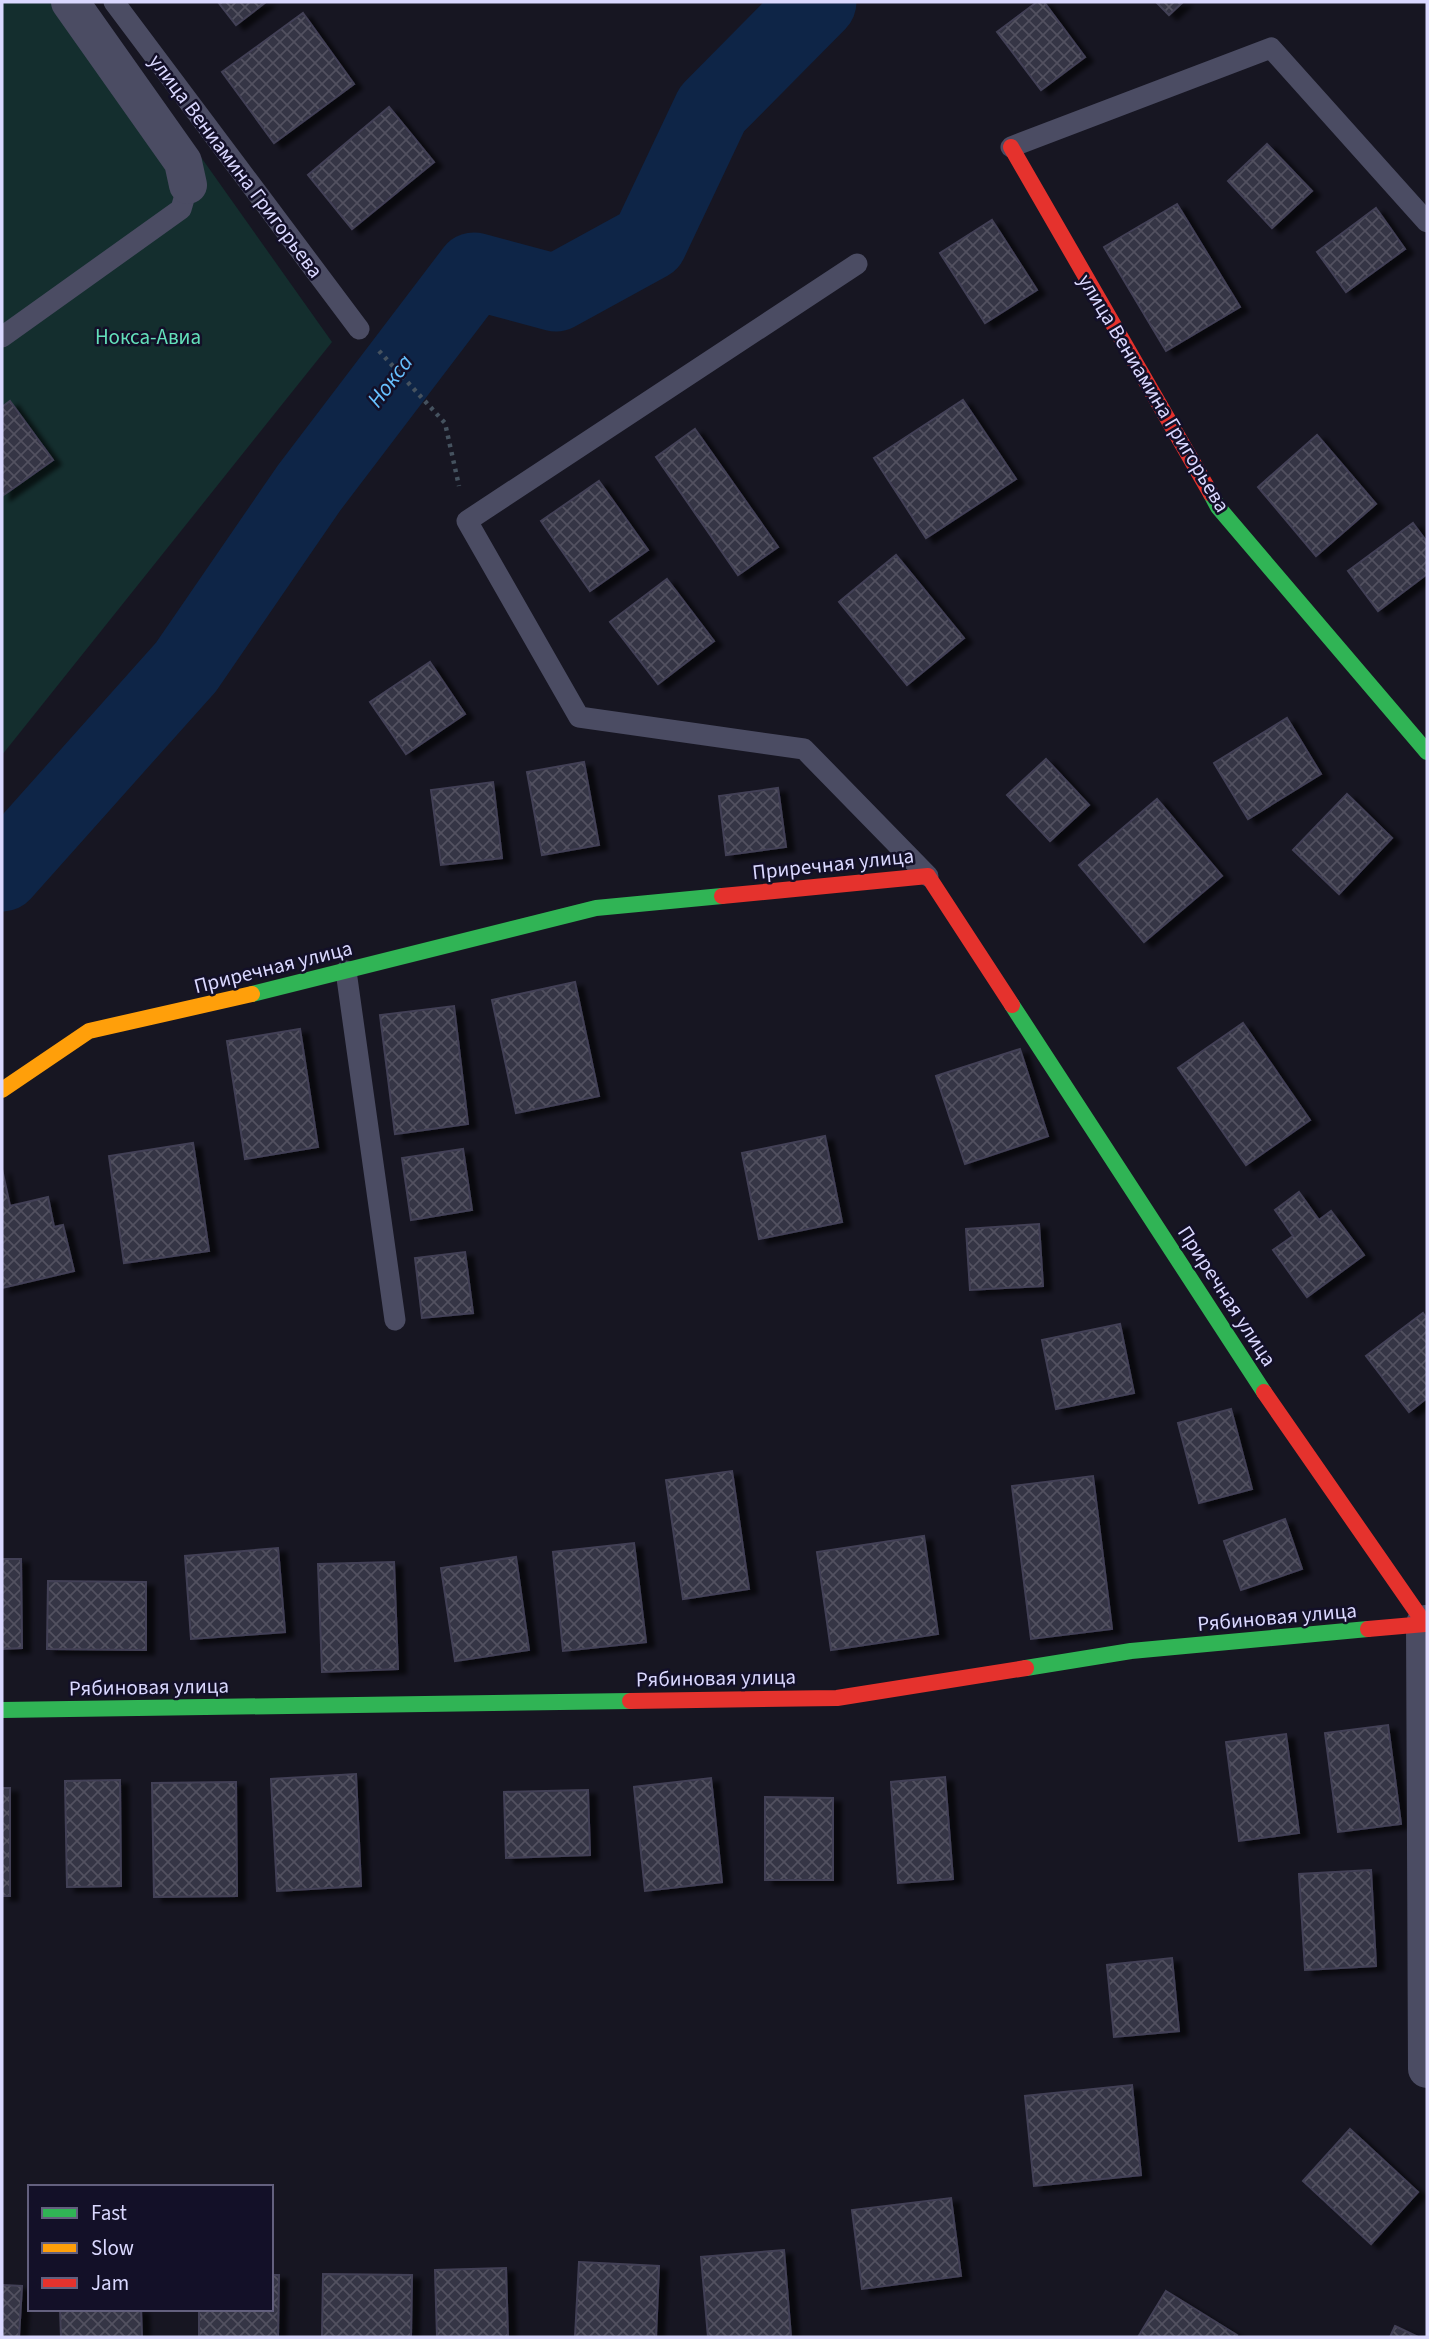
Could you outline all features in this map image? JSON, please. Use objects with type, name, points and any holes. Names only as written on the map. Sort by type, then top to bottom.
[{"type":"street","points":[[70,2],[183,162],[188,185]]},
{"type":"street","name":"улица Вениамина Григорьева","points":[[1011,147],[1218,507],[1427,752]]},
{"type":"street","name":"Приречная улица","points":[[2,1090],[89,1031],[171,1014],[596,908],[928,876],[1294,1438],[1426,1624]]},
{"type":"street","points":[[1426,1624],[1427,2068]]},
{"type":"street","name":"Рябиновая улица","points":[[2,1710],[837,1698],[1131,1651],[1426,1624]]},
{"type":"lane","name":"улица Вениамина Григорьева","points":[[114,2],[359,329]]},
{"type":"lane","points":[[1011,147],[1271,47],[1427,222]]},
{"type":"lane","points":[[2,337],[181,209],[188,185]]},
{"type":"lane","points":[[858,264],[467,521],[579,717],[804,749],[928,876]]},
{"type":"lane","points":[[346,971],[395,1320]]},
{"type":"path","points":[[359,329],[444,423],[467,521]]},
{"type":"green space","name":"Нокса-Авиа","points":[[2,2],[91,2],[332,342],[2,755]]},
{"type":"building","points":[[218,2],[266,2],[236,25]]},
{"type":"building","points":[[1037,2],[1044,2],[1085,57],[1041,90],[997,32]]},
{"type":"building","points":[[1156,2],[1183,2],[1169,15]]},
{"type":"building","points":[[303,13],[354,84],[274,143],[222,72]]},
{"type":"building","points":[[389,107],[434,162],[352,229],[308,175]]},
{"type":"building","points":[[1267,144],[1312,191],[1272,228],[1228,181]]},
{"type":"building","points":[[1177,204],[1240,307],[1166,351],[1104,247]]},
{"type":"building","points":[[1376,208],[1405,249],[1346,292],[1317,252]]},
{"type":"building","points":[[992,220],[1037,290],[985,323],[940,253]]},
{"type":"building","points":[[963,400],[1016,479],[926,538],[874,458]]},
{"type":"building","points":[[10,401],[53,460],[2,496],[2,407]]},
{"type":"building","points":[[695,429],[778,547],[738,575],[656,457]]},
{"type":"building","points":[[1317,435],[1376,504],[1316,556],[1258,487]]},
{"type":"building","points":[[599,481],[648,550],[590,591],[541,521]]},
{"type":"building","points":[[1413,523],[1427,542],[1427,574],[1378,611],[1348,571]]},
{"type":"building","points":[[896,555],[964,638],[907,685],[839,602]]},
{"type":"building","points":[[667,579],[714,641],[658,684],[610,622]]},
{"type":"building","points":[[430,662],[465,714],[406,754],[370,702]]},
{"type":"building","points":[[1287,718],[1321,774],[1248,819],[1214,763]]},
{"type":"building","points":[[1046,759],[1089,805],[1050,841],[1007,795]]},
{"type":"building","points":[[584,762],[599,845],[542,855],[527,772]]},
{"type":"building","points":[[493,782],[502,858],[441,865],[431,790]]},
{"type":"building","points":[[778,788],[786,847],[726,855],[719,796]]},
{"type":"building","points":[[1347,794],[1392,838],[1339,894],[1293,850]]},
{"type":"building","points":[[1157,799],[1222,876],[1144,942],[1079,865]]},
{"type":"building","points":[[575,982],[599,1096],[516,1113],[492,1000]]},
{"type":"building","points":[[454,1006],[468,1124],[395,1134],[380,1015]]},
{"type":"building","points":[[1243,1023],[1310,1120],[1246,1165],[1178,1068]]},
{"type":"building","points":[[300,1029],[318,1147],[245,1159],[227,1041]]},
{"type":"building","points":[[1020,1049],[1048,1136],[965,1164],[936,1076]]},
{"type":"building","points":[[825,1136],[842,1222],[759,1239],[742,1153]]},
{"type":"building","points":[[193,1143],[209,1251],[124,1263],[109,1156]]},
{"type":"building","points":[[463,1149],[472,1210],[411,1220],[402,1158]]},
{"type":"building","points":[[2,1169],[10,1206],[48,1197],[54,1227],[63,1225],[74,1271],[2,1288]]},
{"type":"building","points":[[1299,1192],[1319,1220],[1331,1211],[1364,1255],[1307,1297],[1273,1250],[1293,1236],[1275,1210]]},
{"type":"building","points":[[1039,1224],[1043,1286],[970,1290],[966,1229]]},
{"type":"building","points":[[465,1252],[473,1313],[422,1318],[415,1258]]},
{"type":"building","points":[[1423,1313],[1427,1319],[1427,1398],[1409,1412],[1366,1356]]},
{"type":"building","points":[[1120,1324],[1134,1393],[1056,1409],[1042,1340]]},
{"type":"building","points":[[1231,1409],[1252,1489],[1199,1503],[1178,1423]]},
{"type":"building","points":[[732,1471],[749,1589],[683,1599],[666,1480]]},
{"type":"building","points":[[1093,1476],[1112,1629],[1031,1639],[1012,1486]]},
{"type":"building","points":[[1285,1519],[1302,1569],[1241,1590],[1224,1541]]},
{"type":"building","points":[[924,1536],[938,1634],[831,1650],[817,1552]]},
{"type":"building","points":[[634,1543],[646,1642],[563,1651],[553,1552]]},
{"type":"building","points":[[278,1548],[285,1632],[191,1639],[185,1556]]},
{"type":"building","points":[[516,1557],[529,1650],[455,1661],[441,1568]]},
{"type":"building","points":[[2,1559],[21,1559],[22,1648],[2,1649]]},
{"type":"building","points":[[394,1562],[398,1669],[322,1672],[318,1564]]},
{"type":"building","points":[[48,1581],[146,1582],[146,1650],[47,1649]]},
{"type":"building","points":[[1388,1725],[1401,1824],[1338,1832],[1325,1733]]},
{"type":"building","points":[[1286,1734],[1299,1833],[1239,1841],[1226,1742]]},
{"type":"building","points":[[356,1774],[361,1886],[277,1891],[271,1779]]},
{"type":"building","points":[[945,1777],[953,1879],[898,1883],[891,1782]]},
{"type":"building","points":[[711,1778],[722,1882],[645,1891],[634,1787]]},
{"type":"building","points":[[120,1780],[121,1886],[67,1887],[65,1781]]},
{"type":"building","points":[[236,1782],[237,1896],[154,1897],[152,1783]]},
{"type":"building","points":[[2,1788],[10,1788],[10,1896],[2,1896]]},
{"type":"building","points":[[588,1790],[590,1855],[506,1858],[504,1792]]},
{"type":"building","points":[[765,1797],[833,1798],[833,1880],[765,1880]]},
{"type":"building","points":[[1371,1870],[1376,1966],[1305,1970],[1299,1874]]},
{"type":"building","points":[[1172,1958],[1179,2031],[1114,2037],[1107,1965]]},
{"type":"building","points":[[1132,2085],[1141,2175],[1034,2186],[1025,2096]]},
{"type":"building","points":[[1350,2129],[1418,2192],[1371,2244],[1303,2181]]},
{"type":"building","points":[[951,2198],[961,2276],[862,2289],[852,2210]]},
{"type":"building","points":[[784,2250],[791,2337],[708,2337],[701,2257]]},
{"type":"building","points":[[579,2262],[659,2266],[656,2337],[575,2337]]},
{"type":"building","points":[[506,2268],[508,2337],[437,2337],[435,2270]]},
{"type":"building","points":[[323,2274],[412,2275],[411,2337],[322,2337]]},
{"type":"building","points":[[273,2275],[279,2275],[278,2337],[199,2337],[199,2311],[273,2311]]},
{"type":"building","points":[[2,2285],[22,2286],[19,2337],[2,2337]]},
{"type":"building","points":[[1166,2291],[1237,2335],[1236,2337],[1138,2337]]},
{"type":"building","points":[[60,2311],[141,2311],[142,2337],[61,2337]]},
{"type":"building","points":[[1395,2326],[1418,2337],[1390,2337]]},
{"type":"waterway","name":"Нокса","points":[[2,873],[186,667],[309,488],[474,271],[556,293],[649,242],[712,109],[818,2]]},
{"type":"traffic: fast","points":[[1211,494],[1218,507],[1427,752]]},
{"type":"traffic: fast","points":[[252,994],[596,908],[722,896]]},
{"type":"traffic: fast","points":[[1012,1005],[1264,1392]]},
{"type":"traffic: fast","points":[[1026,1668],[1131,1651],[1368,1629]]},
{"type":"traffic: fast","points":[[2,1710],[630,1701]]},
{"type":"traffic: slow","points":[[2,1090],[89,1031],[252,994]]},
{"type":"traffic: jam","points":[[1011,147],[1211,494]]},
{"type":"traffic: jam","points":[[722,896],[928,876],[1012,1005]]},
{"type":"traffic: jam","points":[[1264,1392],[1425,1624],[1368,1629]]},
{"type":"traffic: jam","points":[[630,1701],[837,1698],[1026,1668]]}]
